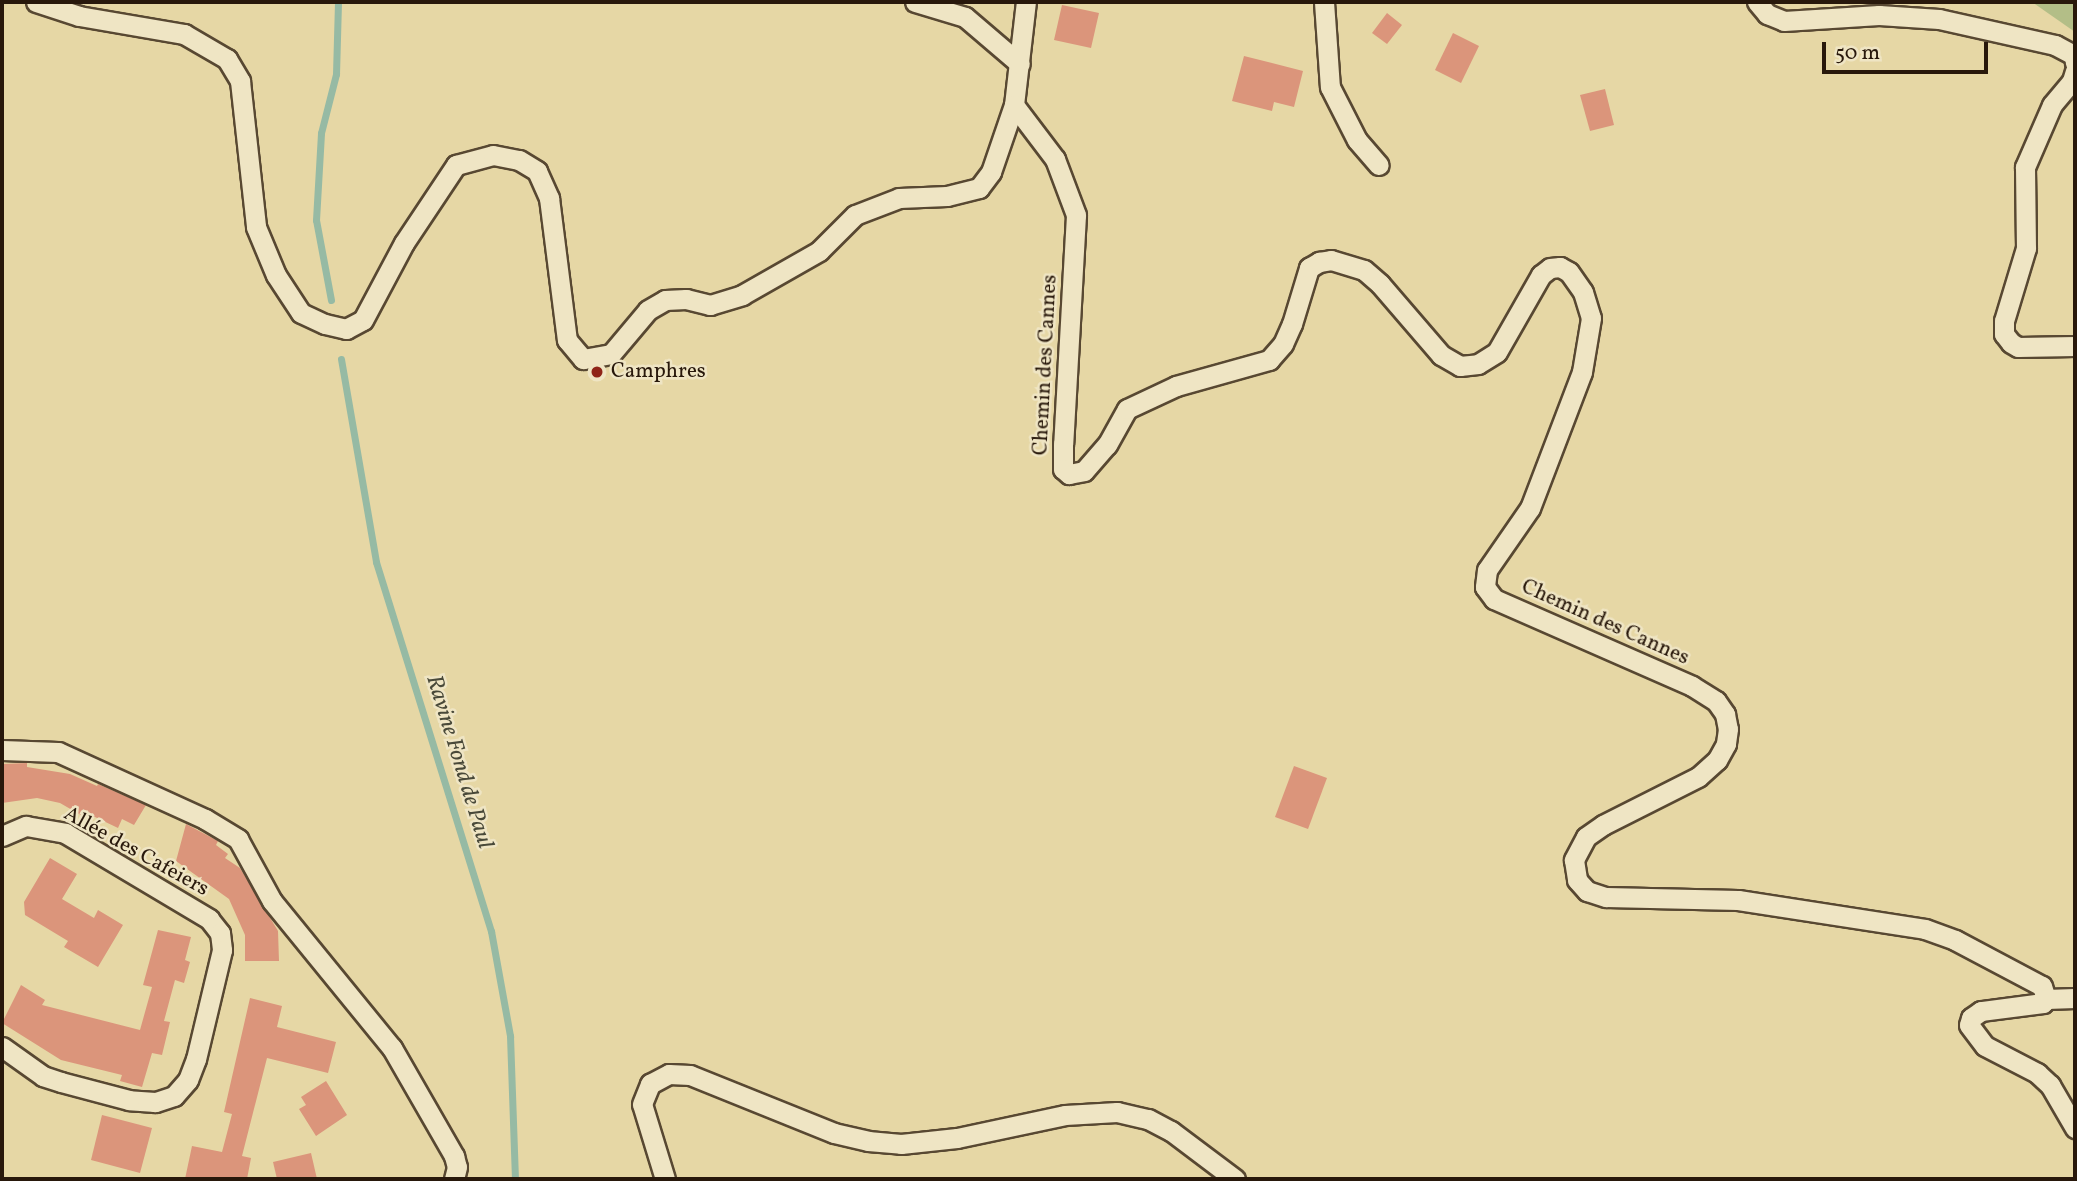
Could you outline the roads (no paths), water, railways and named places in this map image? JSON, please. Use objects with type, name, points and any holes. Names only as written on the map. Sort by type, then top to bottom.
[{"type":"street","points":[[36,2],[79,16],[184,34],[227,60],[240,81],[256,227],[276,275],[301,313],[325,324],[346,329],[363,320],[404,243],[456,165],[493,155],[519,160],[537,172],[549,198],[567,340],[583,359],[611,354],[648,310],[665,300],[686,299],[710,305],[742,295],[819,251],[855,215],[899,198],[947,196],[979,188],[991,172],[1014,105],[1027,2]]},
{"type":"street","points":[[915,2],[965,17],[1020,64]]},
{"type":"street","points":[[1324,2],[1329,87],[1357,140],[1378,165]]},
{"type":"street","points":[[1757,2],[1767,14],[1784,20],[1880,15],[1939,19],[2055,45],[2074,55],[2075,63]]},
{"type":"street","points":[[2075,71],[2072,81],[2052,105],[2025,167],[2023,187],[2026,248],[2004,321],[2004,334],[2018,347],[2075,346]]},
{"type":"street","name":"Chemin des Cannes","points":[[1014,105],[1055,159],[1076,215],[1063,469],[1069,474],[1084,471],[1107,445],[1127,409],[1176,386],[1269,360],[1283,344],[1292,324],[1309,268],[1319,262],[1331,260],[1364,271],[1380,284],[1441,355],[1460,366],[1478,364],[1497,352],[1541,275],[1550,268],[1560,267],[1569,272],[1589,304],[1591,318],[1582,372],[1530,508],[1486,570],[1485,587],[1494,599],[1692,686],[1716,701],[1725,714],[1728,729],[1726,744],[1717,760],[1698,777],[1603,825],[1586,838],[1574,860],[1577,880],[1587,891],[1606,897],[1738,900],[1925,929],[1948,937],[2035,981],[2042,986],[2046,999]]},
{"type":"street","points":[[2,750],[58,752],[205,819],[239,839],[272,901],[393,1048],[454,1156],[457,1167],[454,1179]]},
{"type":"street","name":"Allée des Cafeiers","points":[[2,836],[26,826],[46,827],[65,833],[209,919],[220,933],[222,950],[196,1059],[188,1080],[174,1096],[155,1102],[129,1100],[61,1082],[43,1076],[2,1047]]},
{"type":"street","points":[[2075,998],[2046,999],[2043,1003],[2029,1007],[1981,1011],[1971,1018],[1969,1025],[1985,1046],[2038,1073],[2050,1085],[2075,1128]]},
{"type":"street","points":[[665,1179],[642,1104],[650,1084],[669,1074],[690,1075],[834,1133],[868,1141],[901,1144],[957,1138],[1065,1115],[1117,1112],[1147,1119],[1171,1131],[1235,1179]]},
{"type":"waterway","name":"Ravine Fond de Paul","points":[[331,300],[316,220],[321,133],[336,74],[338,2]]},
{"type":"waterway","name":"Ravine Fond de Paul","points":[[341,359],[376,562],[491,931],[510,1036],[515,1179]]},
{"type":"place","name":"Camphres","points":[[597,372]]}]
